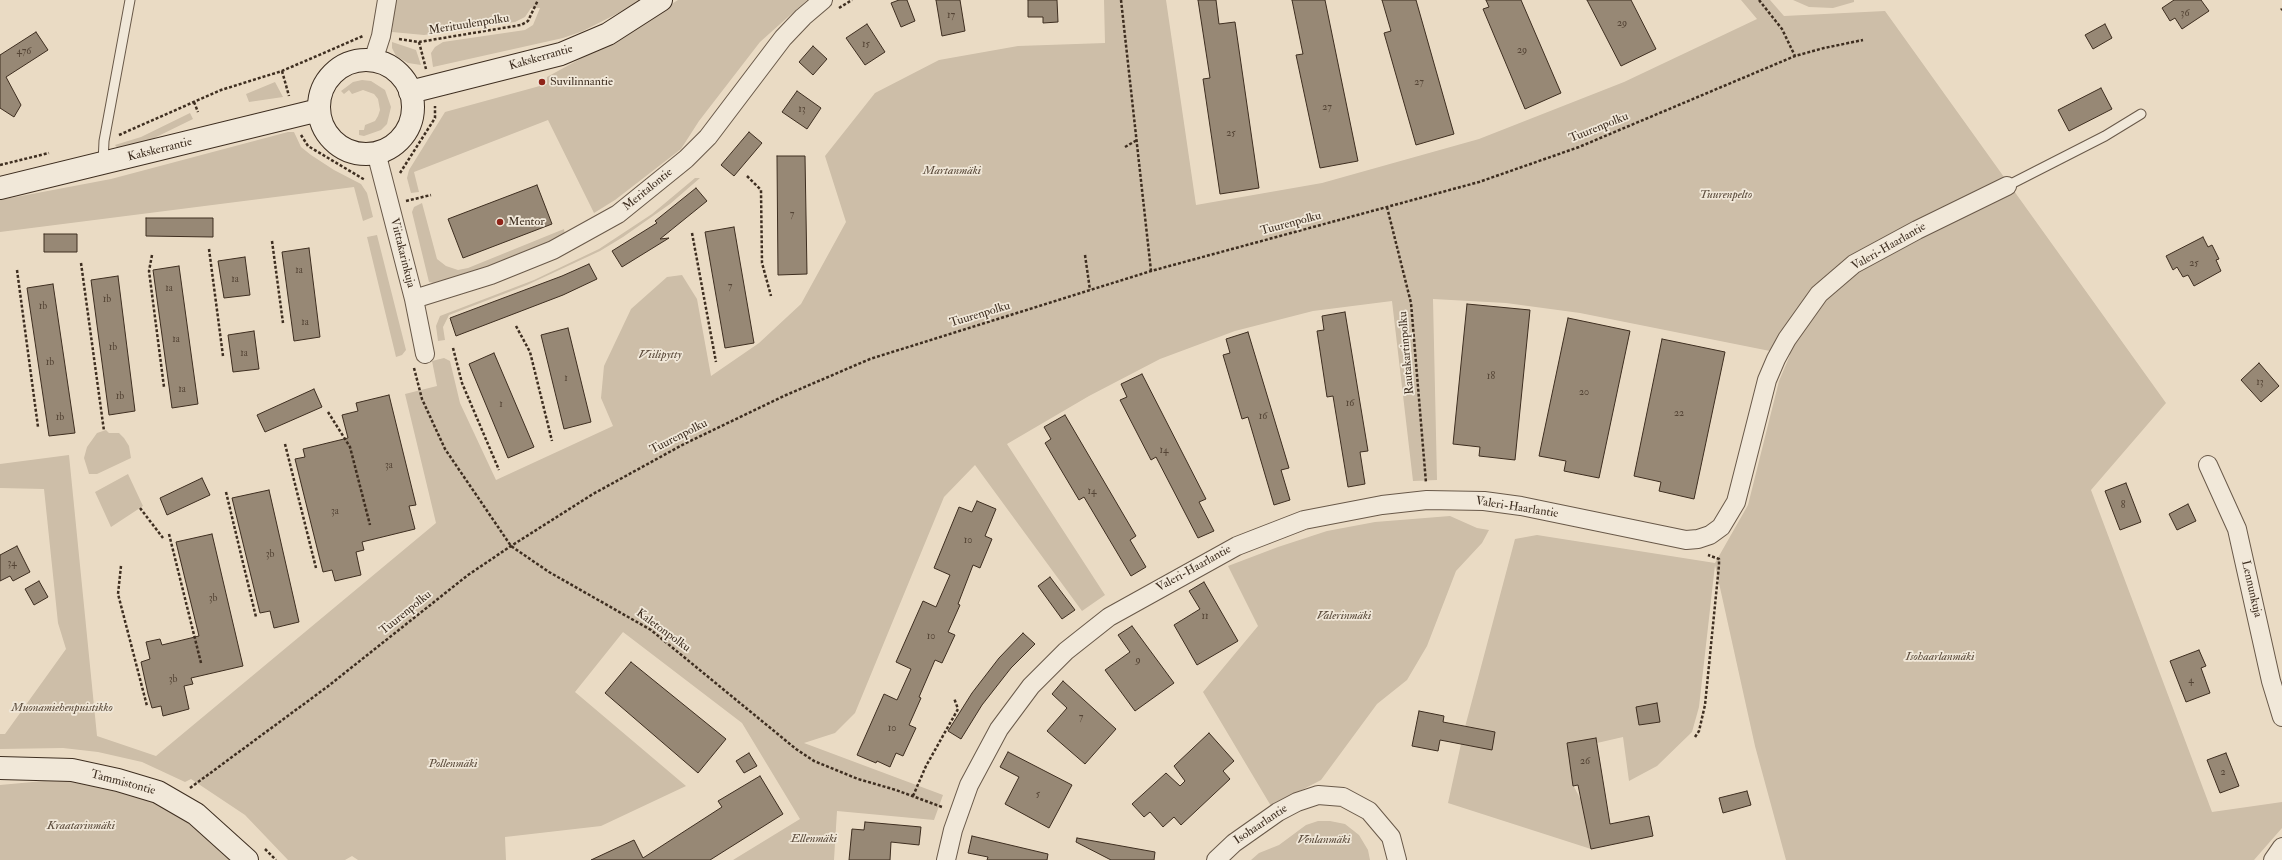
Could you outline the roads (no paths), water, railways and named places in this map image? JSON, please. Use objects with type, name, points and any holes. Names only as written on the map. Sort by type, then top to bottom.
[{"type":"street","points":[[373,61],[381,36],[387,0]]},
{"type":"street","name":"Kakskerrantie","points":[[410,92],[561,54],[608,34],[661,0]]},
{"type":"street","name":"Meritalontie","points":[[414,299],[491,275],[553,250],[618,214],[686,159],[708,137],[783,38],[802,17],[823,0]]},
{"type":"street","points":[[356,61],[373,61],[389,66],[398,73],[410,92],[412,103],[409,125],[395,143],[376,152],[363,154],[342,147],[326,132],[319,110],[322,89],[336,70],[356,61]]},
{"type":"street","name":"Kakskerrantie","points":[[0,188],[319,110]]},
{"type":"street","name":"Viittakarinkuja","points":[[376,152],[414,299],[425,354]]},
{"type":"street","name":"Valeri-Haarlantie","points":[[946,860],[953,830],[972,779],[999,729],[1031,686],[1066,651],[1109,617],[1236,546],[1304,520],[1382,505],[1427,500],[1484,501],[1520,506],[1686,540],[1698,539],[1710,535],[1721,527],[1736,502],[1767,380],[1776,359],[1787,339],[1819,294],[1854,264],[1917,230],[2007,186]]},
{"type":"street","name":"Lennunkuja","points":[[2208,465],[2236,529],[2271,681],[2282,717]]},
{"type":"street","name":"Tammistontie","points":[[0,768],[72,770],[118,780],[158,792],[196,814],[248,860]]},
{"type":"street","name":"Isohaarlantie","points":[[1216,860],[1246,834],[1278,812],[1297,802],[1318,795],[1343,797],[1370,811],[1391,837],[1397,860]]},
{"type":"street","points":[[2273,860],[2282,847]]},
{"type":"lane","points":[[103,164],[104,141],[130,0]]},
{"type":"lane","points":[[2007,186],[2106,136],[2141,114]]},
{"type":"place","name":"Suvilinnantie","points":[[542,82]]},
{"type":"place","name":"Mentor","points":[[500,222]]},
{"type":"park label","name":"Martanmäki","points":[[952,171]]},
{"type":"park label","name":"Tuurenpelto","points":[[1726,195]]},
{"type":"park label","name":"Viilipytty","points":[[660,355]]},
{"type":"park label","name":"Valerinmäki","points":[[1344,616]]},
{"type":"park label","name":"Isohaarlanmäki","points":[[1940,657]]},
{"type":"park label","name":"Muonamiehenpuistikko","points":[[62,708]]},
{"type":"park label","name":"Pollenmäki","points":[[453,764]]},
{"type":"park label","name":"Kraatarinmäki","points":[[81,826]]},
{"type":"park label","name":"Ellenmäki","points":[[814,839]]},
{"type":"park label","name":"Venlanmäki","points":[[1324,840]]}]
